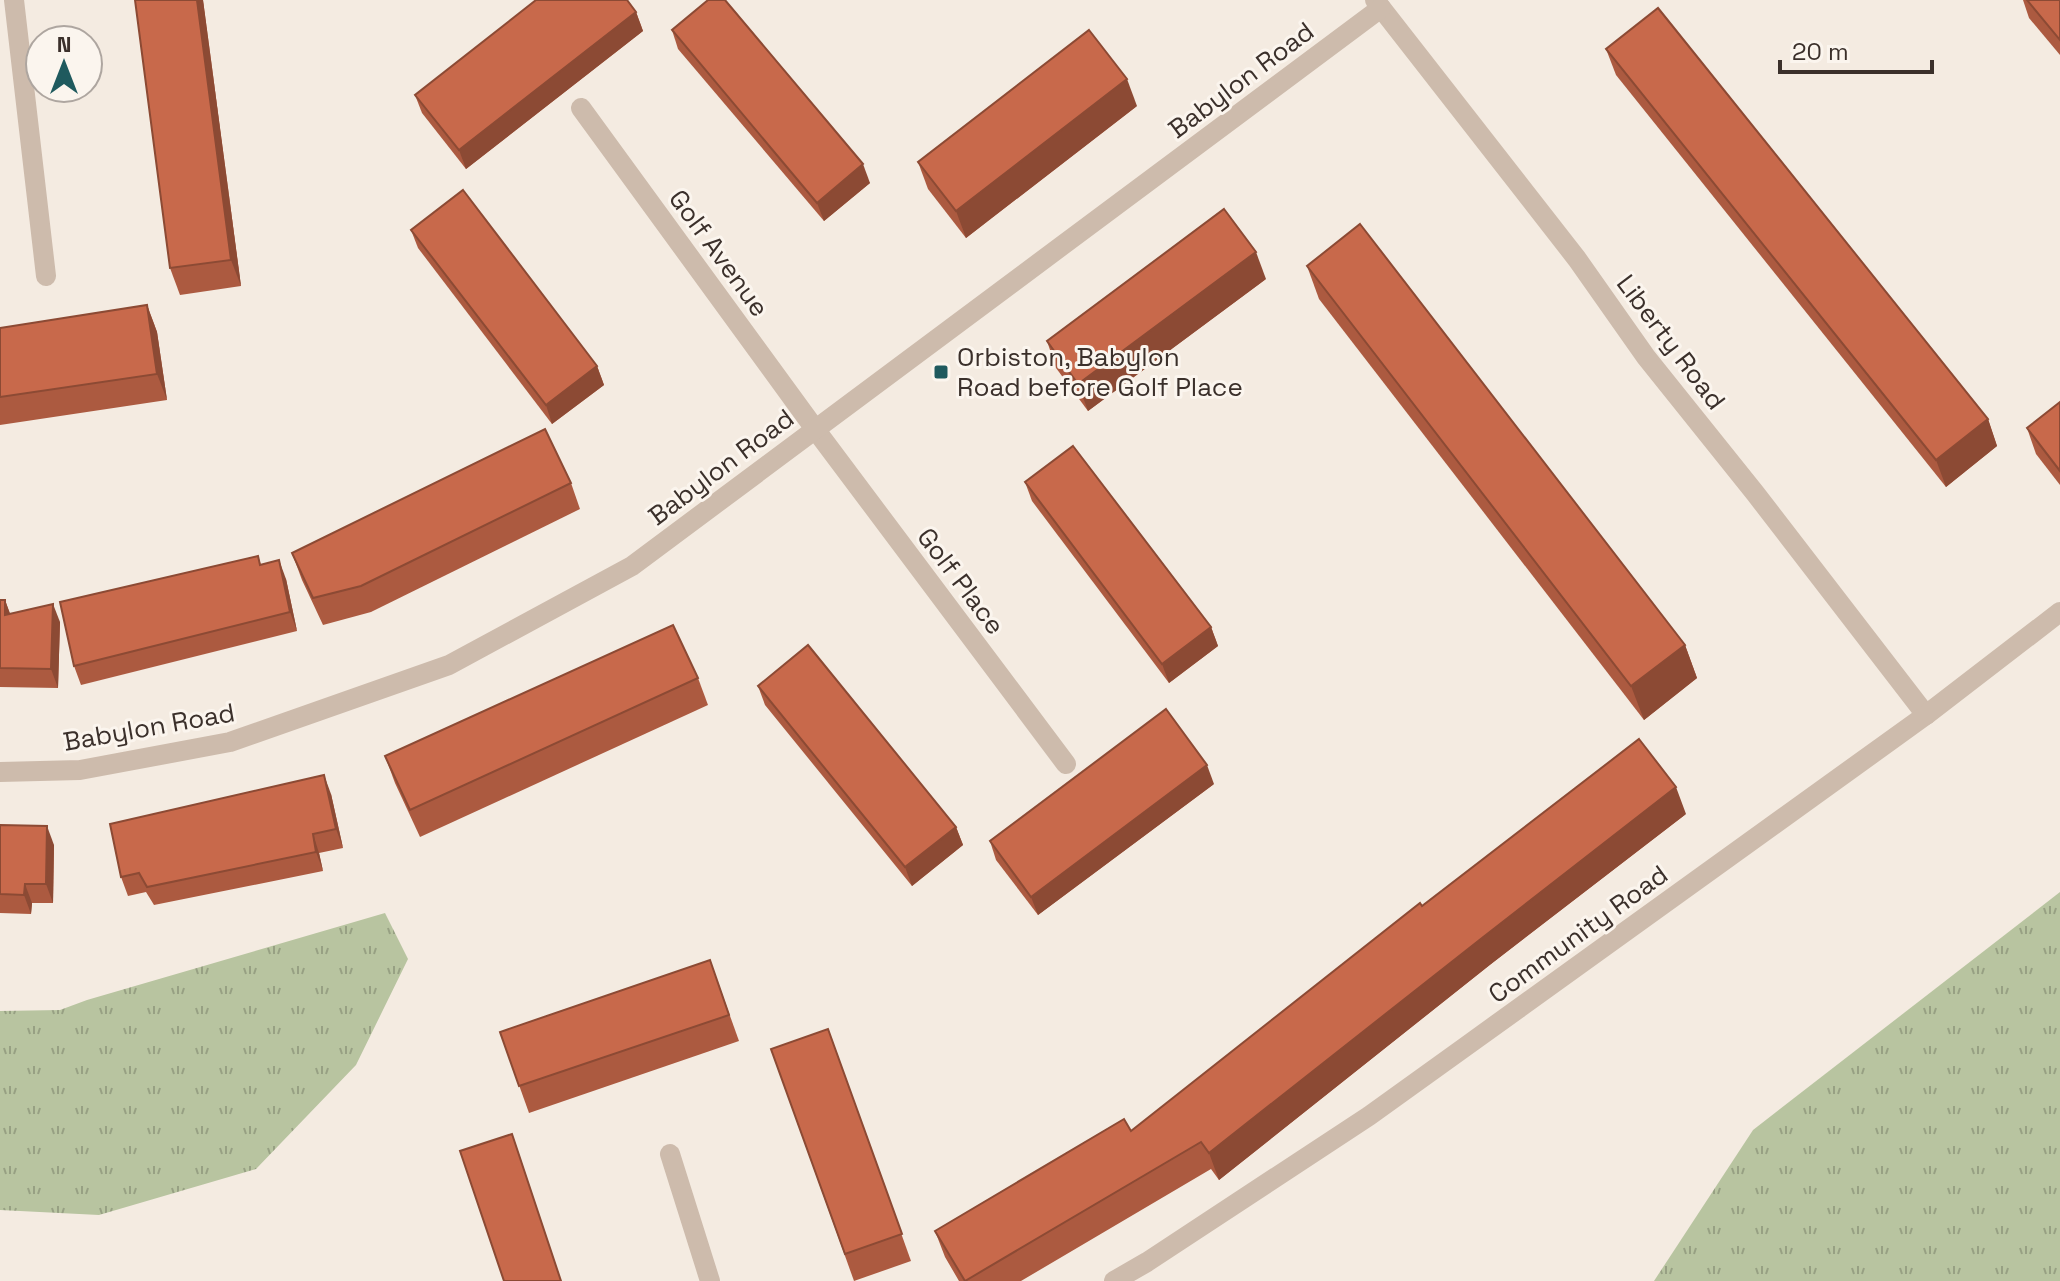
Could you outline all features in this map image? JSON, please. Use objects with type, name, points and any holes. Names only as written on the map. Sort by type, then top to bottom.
[{"type":"street","points":[[14,0],[46,276]]},
{"type":"street","name":"Babylon Road","points":[[0,772],[80,770],[230,742],[449,665],[632,566],[1378,4]]},
{"type":"street","name":"Liberty Road","points":[[1378,4],[1577,259],[1646,357],[1926,715]]},
{"type":"street","name":"Golf Avenue","points":[[581,108],[815,429]]},
{"type":"street","name":"Golf Place","points":[[815,429],[1066,764]]},
{"type":"street","name":"Community Road","points":[[1114,1281],[1369,1116],[1926,715],[2060,612]]},
{"type":"street","points":[[670,1154],[710,1281]]},
{"type":"green space","points":[[2060,892],[2060,1281],[1654,1281],[1753,1130]]},
{"type":"green space","points":[[385,913],[408,959],[356,1065],[256,1169],[99,1215],[0,1210],[0,1011],[60,1010]]},
{"type":"building","points":[[135,0],[197,0],[231,260],[170,268]]},
{"type":"building","points":[[536,0],[627,0],[636,12],[459,150],[415,95]]},
{"type":"building","points":[[708,0],[725,0],[863,164],[817,203],[672,30]]},
{"type":"building","points":[[2027,0],[2060,0],[2060,40]]},
{"type":"building","points":[[1658,8],[1988,419],[1936,460],[1606,49]]},
{"type":"building","points":[[1089,30],[1127,79],[956,211],[918,162]]},
{"type":"building","points":[[463,190],[597,366],[546,405],[411,230]]},
{"type":"building","points":[[1224,209],[1256,252],[1078,384],[1047,341]]},
{"type":"building","points":[[1360,224],[1685,645],[1631,686],[1307,266]]},
{"type":"building","points":[[147,305],[157,374],[0,397],[0,328]]},
{"type":"building","points":[[2060,402],[2060,471],[2027,428]]},
{"type":"building","points":[[545,429],[571,483],[361,586],[313,598],[292,553]]},
{"type":"building","points":[[1073,446],[1211,627],[1162,664],[1025,482]]},
{"type":"building","points":[[258,556],[260,565],[279,560],[290,612],[74,666],[60,602]]},
{"type":"building","points":[[0,600],[5,600],[5,615],[53,604],[51,669],[0,668]]},
{"type":"building","points":[[673,625],[698,678],[410,810],[385,756]]},
{"type":"building","points":[[808,645],[956,827],[905,867],[758,686]]},
{"type":"building","points":[[1166,709],[1207,765],[1031,897],[990,841]]},
{"type":"building","points":[[1639,739],[1676,787],[1209,1153],[1201,1142],[965,1281],[935,1231],[1124,1119],[1131,1131],[1420,903],[1422,906]]},
{"type":"building","points":[[324,775],[336,829],[313,834],[316,852],[147,887],[139,873],[121,877],[110,824]]},
{"type":"building","points":[[0,825],[47,826],[46,884],[25,884],[24,895],[0,894]]},
{"type":"building","points":[[710,960],[729,1015],[519,1086],[500,1032]]},
{"type":"building","points":[[828,1029],[902,1234],[845,1254],[771,1049]]},
{"type":"building","points":[[512,1134],[561,1281],[504,1281],[460,1151]]},
{"type":"place","name":"Orbiston, Babylon Road before Golf Place","points":[[941,372]]}]
